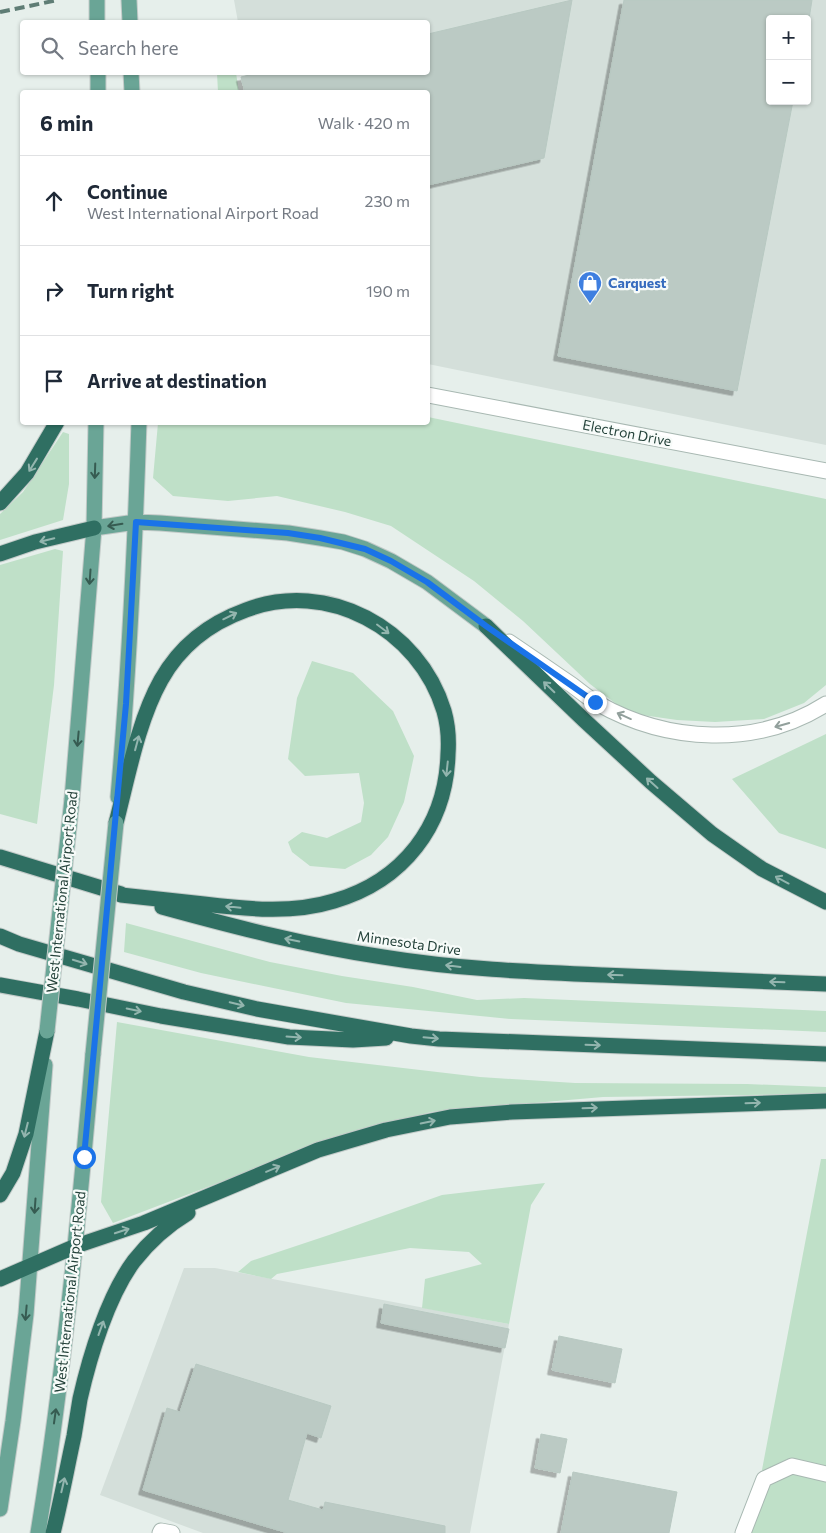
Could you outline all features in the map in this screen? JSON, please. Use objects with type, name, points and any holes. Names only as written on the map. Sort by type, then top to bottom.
[{"type":"highway","points":[[0,503],[28,473],[55,425]]},
{"type":"highway","points":[[0,554],[35,542],[94,528]]},
{"type":"highway","points":[[116,824],[145,716],[161,680],[181,651],[206,629],[230,615],[258,605],[286,600],[316,602],[344,608],[373,621],[401,643],[419,663],[434,688],[444,712],[449,742],[448,769],[443,796],[433,821],[420,843],[406,860],[388,875],[361,892],[334,902],[302,908],[271,909],[240,908],[121,894]]},
{"type":"highway","points":[[486,626],[650,782],[712,834],[762,868],[826,902]]},
{"type":"highway","name":"Minnesota Drive","points":[[0,857],[245,930],[384,957],[462,967],[535,972],[826,984]]},
{"type":"highway","points":[[0,936],[19,944],[184,992],[257,1009],[411,1036],[545,1044],[826,1054]]},
{"type":"highway","points":[[0,985],[78,998],[161,1016],[289,1037],[354,1040],[411,1036]]},
{"type":"highway","points":[[0,1196],[13,1173],[26,1134],[48,1031]]},
{"type":"highway","points":[[0,1279],[76,1246],[144,1223],[318,1150],[386,1130],[450,1117],[512,1112],[826,1101]]},
{"type":"highway","points":[[53,1533],[80,1398],[101,1329],[119,1286],[134,1261],[154,1239],[173,1222],[228,1188]]},
{"type":"main road","points":[[97,0],[97,20]]},
{"type":"main road","points":[[129,0],[130,20]]},
{"type":"main road","points":[[98,75],[98,90]]},
{"type":"main road","points":[[131,75],[132,90]]},
{"type":"main road","name":"West International Airport Road","points":[[0,1510],[22,1352],[48,1031],[72,799],[94,528],[96,425]]},
{"type":"main road","name":"West International Airport Road","points":[[38,1533],[58,1399],[76,1246],[116,824],[131,635],[139,425]]},
{"type":"main road","points":[[94,528],[136,522],[288,533],[344,542],[365,549],[427,582],[486,626]]},
{"type":"street","name":"Electron Drive","points":[[430,395],[826,471]]},
{"type":"street","points":[[486,626],[595,702],[641,724],[702,735],[734,735],[762,731],[792,722],[826,704]]},
{"type":"street","points":[[744,1533],[764,1479],[792,1466],[826,1474]]},
{"type":"shaded area","points":[[234,0],[826,0],[826,445],[430,364],[430,90],[248,90],[245,75],[430,75],[430,20],[238,20]]},
{"type":"shaded area","points":[[184,1268],[215,1268],[509,1324],[470,1533],[203,1533],[100,1495]]},
{"type":"green space","points":[[217,75],[236,75],[239,90],[218,90]]},
{"type":"green space","points":[[430,417],[826,499],[826,685],[804,703],[764,719],[715,722],[677,720],[628,713],[590,684],[523,621],[474,581],[391,526],[345,512],[277,496],[228,501],[173,496],[153,478],[158,425],[430,425]]},
{"type":"green space","points":[[63,432],[69,434],[69,484],[63,520],[0,540],[0,514],[23,492]]},
{"type":"green space","points":[[55,549],[63,551],[54,685],[37,824],[0,814],[0,565]]},
{"type":"green space","points":[[312,661],[353,673],[393,711],[414,756],[404,802],[388,837],[371,855],[345,869],[310,866],[292,852],[288,842],[302,832],[327,838],[361,822],[364,803],[359,773],[305,776],[288,759],[297,698]]},
{"type":"green space","points":[[826,734],[826,849],[779,833],[732,779]]},
{"type":"green space","points":[[126,923],[270,962],[477,1000],[524,998],[826,1011],[826,1032],[511,1019],[346,1003],[201,973],[124,952]]},
{"type":"green space","points":[[117,1022],[309,1057],[480,1077],[575,1083],[747,1084],[826,1087],[826,1094],[603,1097],[431,1112],[339,1137],[113,1223],[101,1202]]},
{"type":"green space","points":[[821,1159],[826,1159],[826,1533],[750,1533]]},
{"type":"green space","points":[[545,1183],[531,1205],[509,1324],[422,1308],[425,1279],[482,1264],[469,1252],[410,1248],[277,1274],[271,1279],[238,1272],[251,1261],[442,1195]]},
{"type":"building","points":[[572,0],[544,158],[430,185],[430,90],[244,90],[241,77],[249,75],[430,75],[430,34]]},
{"type":"building","points":[[624,0],[812,0],[810,15],[766,15],[766,105],[792,105],[737,391],[558,356]]},
{"type":"building","points":[[384,1304],[509,1329],[505,1348],[381,1323]]},
{"type":"building","points":[[559,1336],[622,1349],[615,1383],[552,1370]]},
{"type":"building","points":[[196,1364],[331,1406],[321,1438],[307,1433],[288,1500],[323,1510],[325,1502],[445,1526],[445,1533],[288,1533],[143,1490],[167,1408],[180,1412]]},
{"type":"building","points":[[541,1434],[567,1439],[560,1473],[535,1468]]},
{"type":"building","points":[[573,1472],[677,1492],[669,1533],[561,1533]]},
{"type":"railway","points":[[0,12],[58,0]]},
{"type":"place","name":"Carquest","points":[[590,304]]},
{"type":"route","points":[[84,1157],[126,704],[136,522],[288,533],[344,542],[365,549],[391,561],[427,582],[486,626],[595,702]]}]
